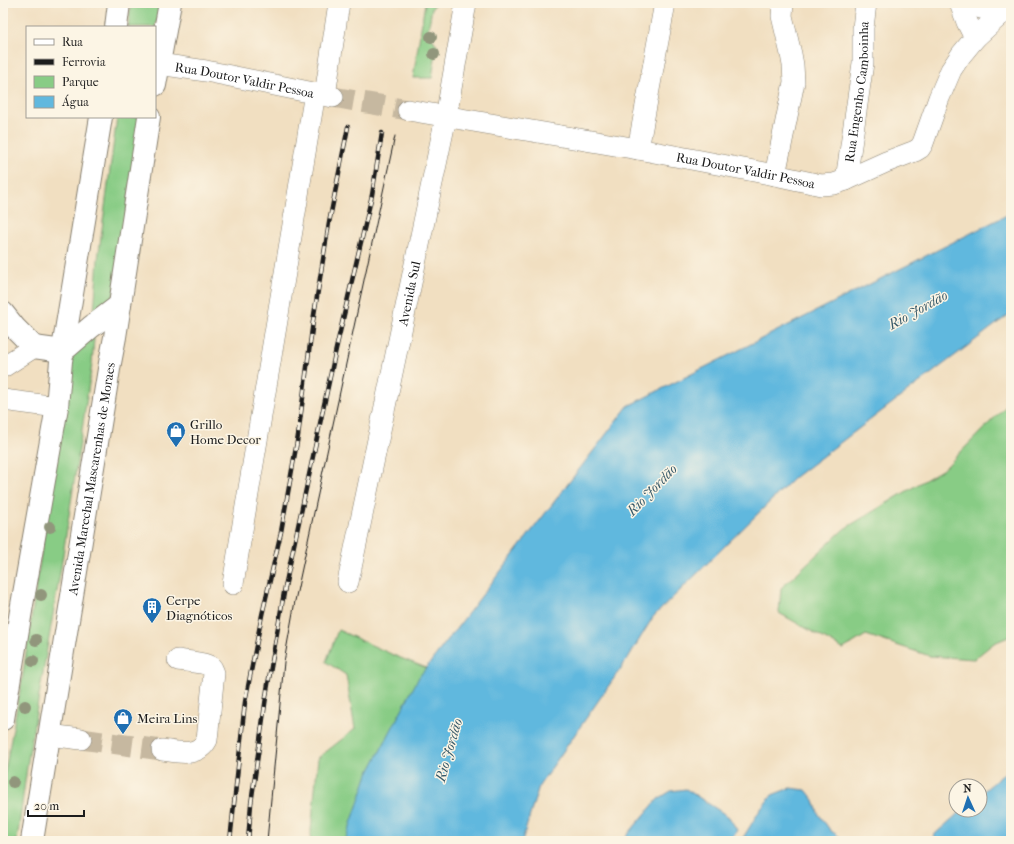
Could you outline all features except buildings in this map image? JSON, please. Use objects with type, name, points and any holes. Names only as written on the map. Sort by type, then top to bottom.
[{"type":"main road","points":[[116,26],[119,3]]},
{"type":"main road","points":[[156,75],[170,3]]},
{"type":"main road","points":[[3,719],[56,407],[62,351],[101,118]]},
{"type":"main road","name":"Avenida Marechal Mascarenhas de Moraes","points":[[32,841],[120,305],[149,118]]},
{"type":"main road","points":[[3,313],[15,328],[34,347],[62,351],[120,305]]},
{"type":"street","points":[[233,584],[325,95],[339,3]]},
{"type":"street","name":"Avenida Sul","points":[[348,582],[446,117],[466,3]]},
{"type":"street","points":[[638,148],[664,3]]},
{"type":"street","points":[[775,175],[794,82],[793,65],[782,16],[783,3]]},
{"type":"street","name":"Rua Engenho Camboinha","points":[[846,180],[863,63],[863,28],[866,3]]},
{"type":"street","points":[[960,3],[975,38]]},
{"type":"street","name":"Rua Doutor Valdir Pessoa","points":[[963,3],[1006,10]]},
{"type":"street","name":"Rua Doutor Valdir Pessoa","points":[[408,110],[638,148],[821,185],[834,184],[920,148],[951,70],[975,38],[1006,10]]},
{"type":"street","name":"Rua Doutor Valdir Pessoa","points":[[157,64],[206,71],[325,95]]},
{"type":"street","points":[[3,366],[34,347]]},
{"type":"street","points":[[3,400],[56,407]]},
{"type":"street","points":[[162,750],[189,752],[198,750],[204,746],[207,740],[214,673],[210,666],[178,660]]},
{"type":"street","points":[[49,735],[81,739]]},
{"type":"green space","points":[[131,3],[163,3],[155,26],[128,26]]},
{"type":"green space","points":[[425,3],[437,3],[432,8],[428,31],[437,46],[432,78],[413,78]]},
{"type":"green space","points":[[117,118],[141,118],[113,299],[94,312],[98,259]]},
{"type":"green space","points":[[78,335],[94,339],[92,364],[61,568],[28,760],[17,841],[3,841],[3,783],[22,680],[72,348]]},
{"type":"green space","points":[[1011,401],[1011,636],[994,643],[974,659],[930,656],[866,635],[843,649],[779,613],[781,588],[844,529],[945,468]]},
{"type":"green space","points":[[338,630],[398,657],[450,677],[383,841],[310,841],[318,758],[355,729],[346,675],[326,662]]},
{"type":"water","name":"Rio Jordão","points":[[1011,213],[1011,313],[795,477],[653,617],[628,658],[539,786],[522,841],[345,841],[368,774],[419,677],[628,406]]},
{"type":"water","points":[[1011,768],[1011,841],[933,841],[935,834],[953,818],[988,818],[988,787]]},
{"type":"water","points":[[790,788],[806,790],[814,800],[818,813],[830,830],[845,841],[741,841],[760,810],[772,795]]},
{"type":"water","points":[[686,789],[729,817],[737,830],[730,841],[622,841],[658,799],[671,791]]},
{"type":"tunnel","points":[[333,97],[408,110]]},
{"type":"tunnel","points":[[81,739],[162,750]]},
{"type":"tram line","points":[[267,841],[284,662],[295,601],[395,136]]},
{"type":"railway","points":[[230,841],[245,702],[262,615],[281,532],[298,436],[313,321],[329,223],[348,127]]},
{"type":"railway","points":[[248,841],[251,804],[267,690],[285,587],[336,349],[372,195],[382,133]]},
{"type":"place","name":"Grillo Home Decor","points":[[176,448]]},
{"type":"place","name":"Cerpe Diagnóticos","points":[[152,624]]},
{"type":"place","name":"Meira Lins","points":[[123,735]]}]
